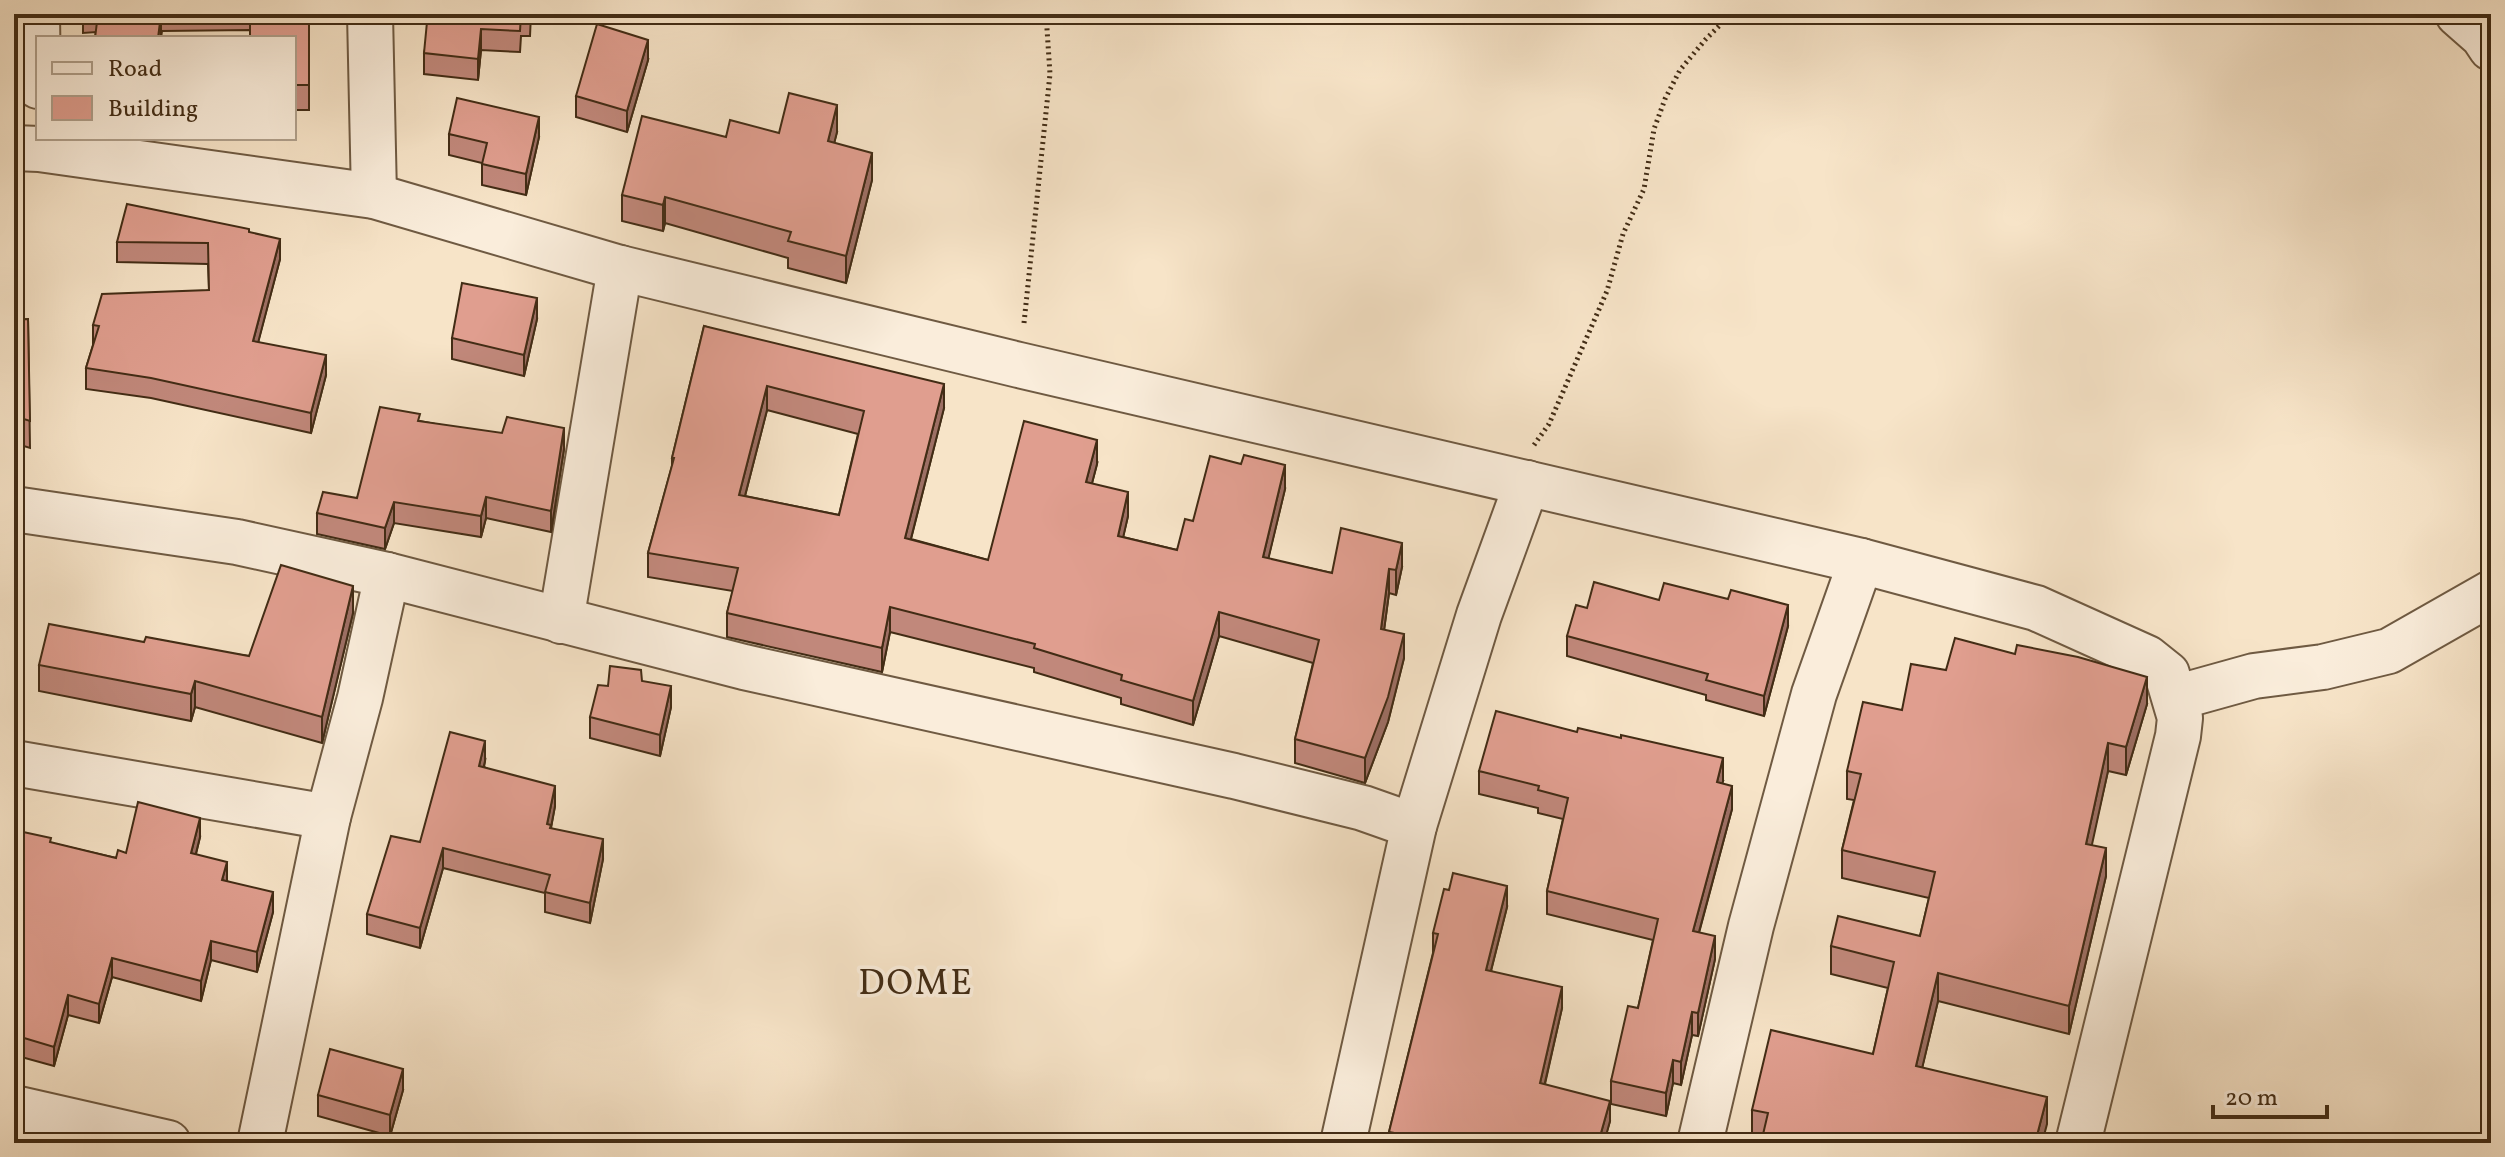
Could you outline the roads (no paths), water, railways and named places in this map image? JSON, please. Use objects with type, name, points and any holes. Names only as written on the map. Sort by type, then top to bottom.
[{"type":"street","points":[[37,14],[37,36]]},
{"type":"street","points":[[370,14],[374,196]]},
{"type":"street","points":[[2458,14],[2483,36],[2491,48]]},
{"type":"street","points":[[31,145],[374,196],[620,268],[1019,365],[1861,561],[2036,608],[2147,658],[2167,674],[2180,718],[2178,736],[2078,1143]]},
{"type":"street","points":[[561,621],[620,268]]},
{"type":"street","points":[[1343,1143],[1414,826],[1519,482]]},
{"type":"street","points":[[14,509],[237,542],[387,575],[744,667],[1234,776],[1363,808],[1414,826]]},
{"type":"street","points":[[1700,1143],[1751,926],[1814,694],[1861,561]]},
{"type":"street","points":[[260,1143],[328,817],[360,698],[387,575]]},
{"type":"street","points":[[2175,698],[2254,676],[2323,667],[2389,651],[2491,593]]},
{"type":"street","points":[[14,763],[328,817]]},
{"type":"street","points":[[14,1108],[168,1143]]},
{"type":"district","name":"DOME","points":[[916,981]]}]
